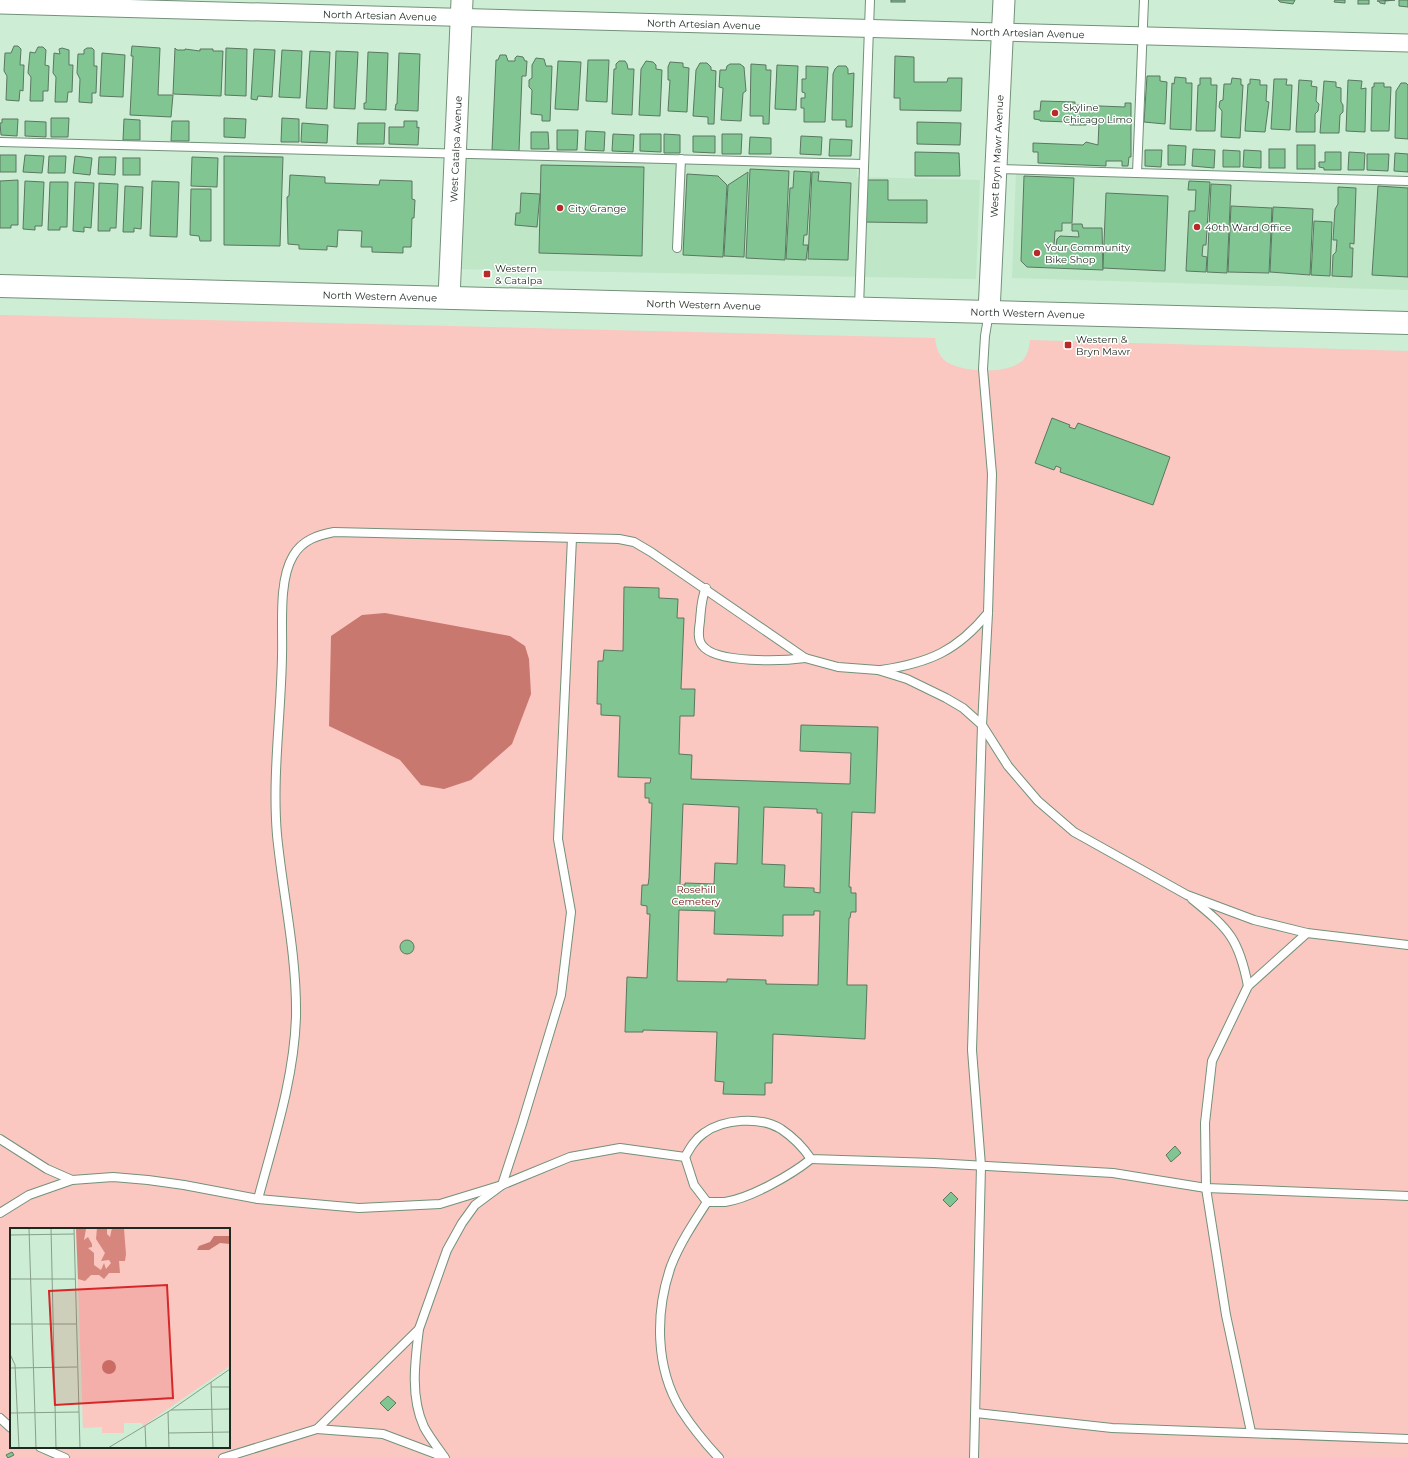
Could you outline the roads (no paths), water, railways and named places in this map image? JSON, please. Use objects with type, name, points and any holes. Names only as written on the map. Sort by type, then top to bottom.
[{"type":"main road","name":"North Western Avenue","points":[[0,286],[1408,323]]},
{"type":"street","name":"West Bryn Mawr Avenue","points":[[989,312],[1004,0]]},
{"type":"street","name":"North Artesian Avenue","points":[[0,5],[462,8],[869,27],[1408,43]]},
{"type":"street","name":"West Catalpa Avenue","points":[[449,298],[462,8]]},
{"type":"lane","points":[[859,308],[870,0]]},
{"type":"lane","points":[[1137,173],[1144,0]]},
{"type":"lane","points":[[0,142],[455,152],[864,164]]},
{"type":"lane","points":[[677,248],[681,159]]},
{"type":"lane","points":[[996,169],[1408,181]]},
{"type":"lane","points":[[974,1458],[981,1166],[972,1050],[982,726],[988,613],[992,474],[983,370],[985,336],[989,312]]},
{"type":"lane","points":[[258,1199],[285,1099],[293,1055],[296,1018],[292,940],[277,836],[275,800],[276,755],[281,700],[284,590],[287,572],[293,556],[303,544],[316,535],[334,532],[619,539],[634,542],[706,588],[805,658],[838,667],[878,670],[908,679],[963,708],[982,726],[1008,766],[1038,801],[1074,832],[1187,895],[1254,920],[1307,934],[1408,945]]},
{"type":"lane","points":[[445,1458],[424,1427],[418,1408],[415,1384],[419,1329],[447,1250],[462,1223],[475,1206],[502,1185],[561,995],[571,912],[558,839],[572,538]]},
{"type":"lane","points":[[706,588],[701,602],[699,634],[700,642],[708,652],[738,658],[766,660],[805,658]]},
{"type":"lane","points":[[878,670],[905,666],[948,650],[974,630],[988,613]]},
{"type":"lane","points":[[1187,895],[1219,921],[1232,937],[1243,962],[1248,986]]},
{"type":"lane","points":[[1251,1432],[1226,1315],[1206,1188],[1205,1123],[1212,1061],[1248,986],[1307,934]]},
{"type":"lane","points":[[685,1157],[698,1138],[714,1126],[729,1121],[747,1121],[766,1123],[780,1128],[794,1139],[811,1159]]},
{"type":"lane","points":[[0,1139],[47,1169],[72,1180]]},
{"type":"lane","points":[[0,1213],[30,1195],[72,1180],[113,1177],[148,1180],[184,1185],[258,1199],[358,1208],[440,1204],[502,1185],[570,1157],[620,1148],[685,1157]]},
{"type":"lane","points":[[685,1157],[694,1185],[706,1202]]},
{"type":"lane","points":[[706,1202],[726,1202],[741,1197],[785,1178],[811,1159],[1113,1173],[1206,1188],[1408,1196]]},
{"type":"lane","points":[[706,1202],[687,1234],[672,1265],[664,1293],[660,1321],[661,1348],[667,1380],[680,1409],[702,1440],[719,1458]]},
{"type":"lane","points":[[317,1429],[419,1329]]},
{"type":"lane","points":[[976,1413],[1112,1428],[1408,1439]]},
{"type":"lane","points":[[0,1418],[10,1427]]},
{"type":"lane","points":[[223,1458],[317,1429],[383,1434],[445,1458]]},
{"type":"lane","points":[[42,1448],[65,1458]]},
{"type":"place","name":"Skyline Chicago Limo","points":[[1055,113]]},
{"type":"place","name":"City Grange","points":[[560,208]]},
{"type":"place","name":"40th Ward Office","points":[[1197,227]]},
{"type":"place","name":"Your Community Bike Shop","points":[[1037,253]]},
{"type":"place","name":"Western & Catalpa","points":[[487,274]]},
{"type":"place","name":"Western & Bryn Mawr","points":[[1068,345]]},
{"type":"park label","name":"Rosehill Cemetery","points":[[696,894]]}]
